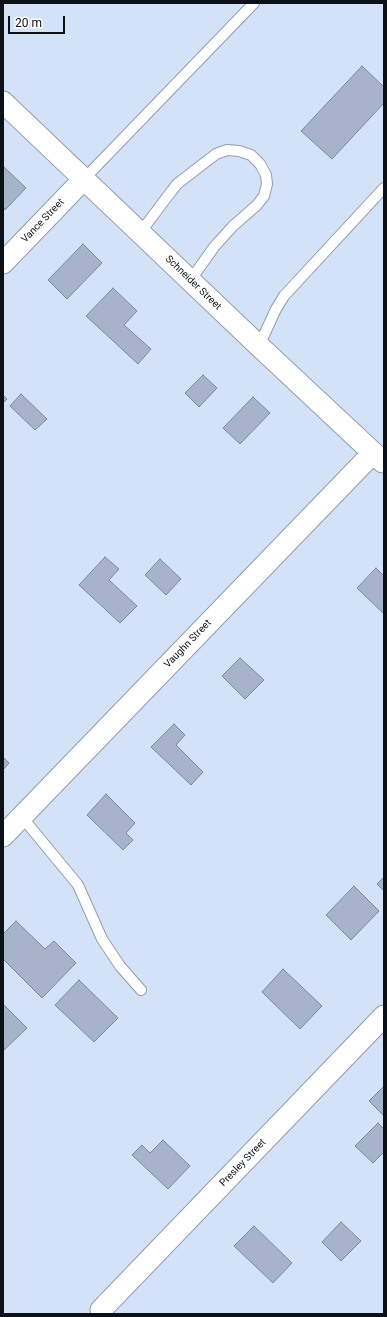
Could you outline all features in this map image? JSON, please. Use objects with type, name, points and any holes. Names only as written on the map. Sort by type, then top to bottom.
[{"type":"street","name":"Schneider Street","points":[[3,102],[140,234],[379,458]]},
{"type":"street","name":"Vance Street","points":[[3,263],[83,180]]},
{"type":"street","name":"Vaughn Street","points":[[3,836],[379,458]]},
{"type":"street","name":"Presley Street","points":[[101,1310],[384,1016]]},
{"type":"lane","points":[[83,180],[254,3]]},
{"type":"lane","points":[[140,234],[177,184],[216,154],[227,150],[239,151],[251,156],[260,164],[266,175],[267,184],[264,196],[214,247],[190,281]]},
{"type":"lane","points":[[259,346],[276,308],[284,296],[384,188]]},
{"type":"lane","points":[[22,817],[78,884],[102,939],[120,966],[141,990]]},
{"type":"building","points":[[362,66],[384,87],[384,103],[332,159],[301,131]]},
{"type":"building","points":[[3,166],[26,188],[5,210],[3,207]]},
{"type":"building","points":[[83,244],[102,263],[67,299],[48,280]]},
{"type":"building","points":[[113,288],[137,311],[124,325],[151,349],[138,364],[86,316]]},
{"type":"building","points":[[203,375],[217,388],[199,407],[185,393]]},
{"type":"building","points":[[21,394],[47,419],[35,430],[10,406]]},
{"type":"building","points":[[3,395],[7,399],[3,403]]},
{"type":"building","points":[[253,397],[270,413],[240,444],[223,428]]},
{"type":"building","points":[[105,557],[119,569],[109,580],[137,606],[120,623],[79,585]]},
{"type":"building","points":[[160,559],[181,579],[166,595],[145,575]]},
{"type":"building","points":[[376,568],[384,576],[384,614],[357,588]]},
{"type":"building","points":[[240,658],[264,680],[245,699],[222,676]]},
{"type":"building","points":[[174,724],[185,735],[176,745],[203,772],[191,785],[151,747]]},
{"type":"building","points":[[3,757],[9,763],[3,770]]},
{"type":"building","points":[[106,794],[135,823],[126,833],[133,840],[123,850],[87,815]]},
{"type":"building","points":[[384,877],[384,891],[377,884]]},
{"type":"building","points":[[354,886],[379,911],[351,940],[326,915]]},
{"type":"building","points":[[16,921],[45,949],[54,941],[76,963],[42,998],[3,959],[3,934]]},
{"type":"building","points":[[283,969],[322,1006],[300,1029],[262,992]]},
{"type":"building","points":[[79,980],[118,1018],[94,1042],[55,1005]]},
{"type":"building","points":[[3,1004],[27,1028],[3,1051]]},
{"type":"building","points":[[384,1086],[384,1116],[369,1101]]},
{"type":"building","points":[[378,1123],[384,1129],[384,1152],[373,1163],[355,1146]]},
{"type":"building","points":[[163,1140],[190,1166],[168,1189],[132,1155],[142,1145],[150,1153]]},
{"type":"building","points":[[341,1222],[361,1241],[341,1261],[322,1242]]},
{"type":"building","points":[[254,1226],[292,1263],[273,1283],[234,1246]]}]
